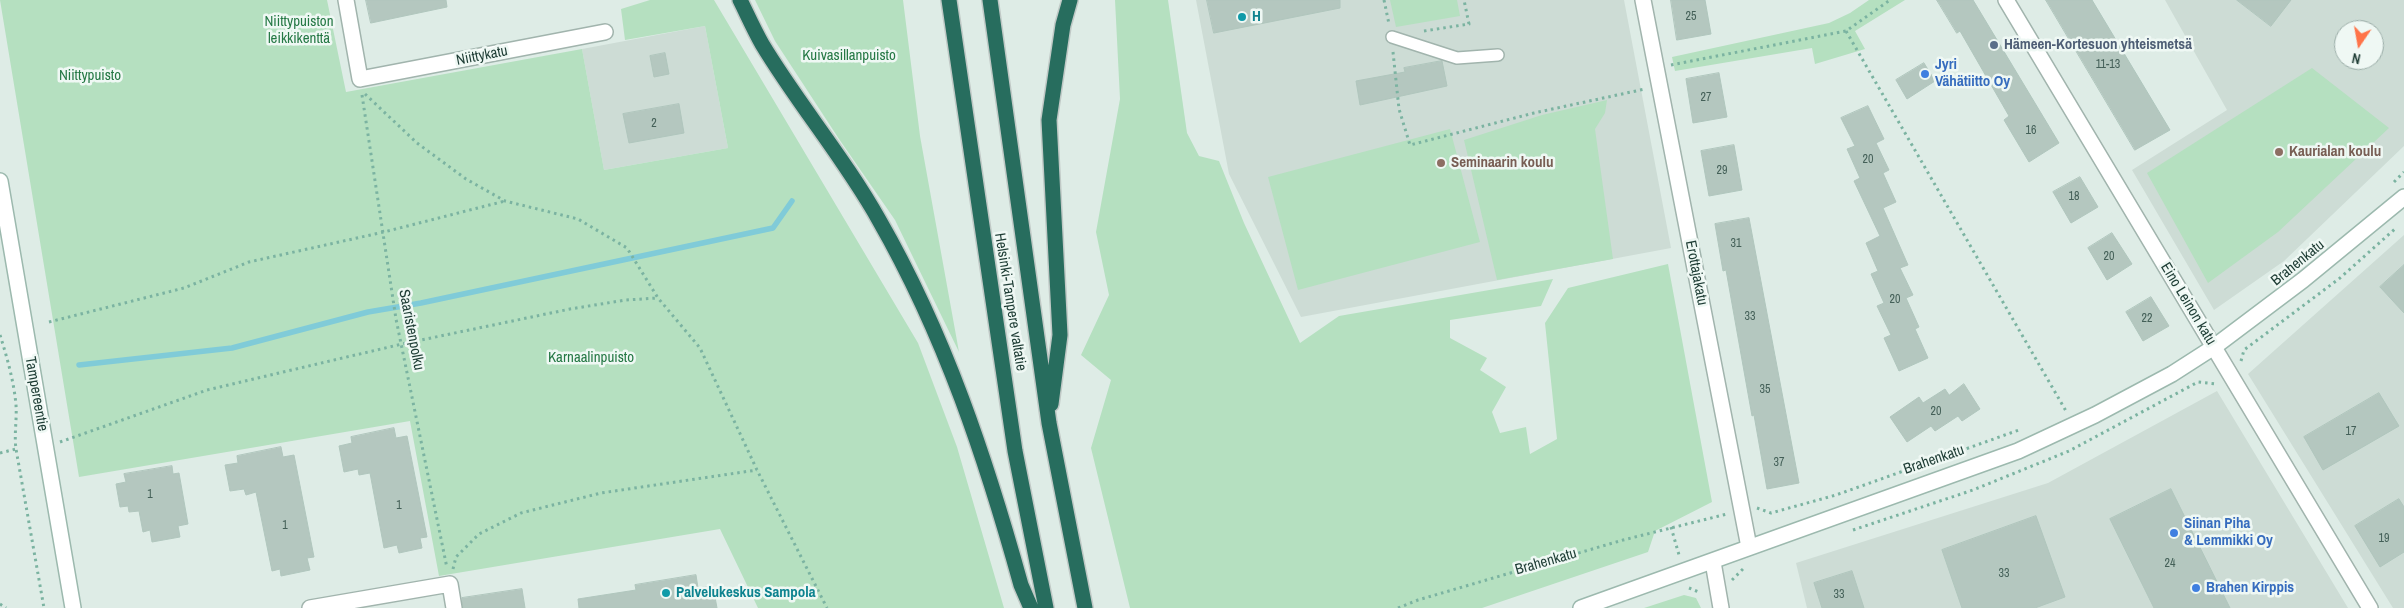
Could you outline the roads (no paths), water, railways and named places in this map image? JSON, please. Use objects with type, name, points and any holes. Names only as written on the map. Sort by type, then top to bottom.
[{"type":"highway","points":[[740,0],[762,44],[878,218],[914,285],[942,344],[975,434],[1022,586],[1031,608]]},
{"type":"highway","name":"Helsinki-Tampere valtatie","points":[[949,0],[1015,451],[1046,608]]},
{"type":"highway","name":"Helsinki-Tampere valtatie","points":[[990,0],[1049,423],[1085,608]]},
{"type":"highway","points":[[1049,423],[1060,335],[1049,120],[1063,25],[1070,0]]},
{"type":"street","name":"Niittykatu","points":[[346,0],[360,84],[605,32]]},
{"type":"street","name":"Erottajakatu","points":[[1643,0],[1749,547]]},
{"type":"street","name":"Eino Leinon katu","points":[[2006,0],[2370,608]]},
{"type":"street","name":"Tampereentie","points":[[0,180],[73,608]]},
{"type":"street","name":"Brahenkatu","points":[[1581,608],[1714,562],[1749,547],[2018,451],[2103,411],[2172,374],[2214,347],[2303,280],[2404,196]]},
{"type":"street","points":[[1714,562],[1721,608]]},
{"type":"street","points":[[310,608],[450,584],[454,608]]},
{"type":"lane","points":[[1392,37],[1457,58],[1498,55]]},
{"type":"waterway","points":[[79,365],[232,348],[368,312],[421,303],[773,228],[792,201]]},
{"type":"place","name":"H","points":[[1242,17]]},
{"type":"place","name":"Hämeen-Kortesuon yhteismetsä","points":[[1994,45]]},
{"type":"place","name":"Jyri Vähätiitto Oy","points":[[1925,74]]},
{"type":"place","name":"Kaurialan koulu","points":[[2279,152]]},
{"type":"place","name":"Seminaarin koulu","points":[[1441,163]]},
{"type":"place","name":"Siinan Piha & Lemmikki Oy","points":[[2174,533]]},
{"type":"place","name":"Brahen Kirppis","points":[[2196,588]]},
{"type":"place","name":"Palvelukeskus Sampola","points":[[666,593]]},
{"type":"park label","name":"Niittypuiston leikkikenttä","points":[[299,30]]},
{"type":"park label","name":"Kuivasillanpuisto","points":[[849,56]]},
{"type":"park label","name":"Niittypuisto","points":[[90,76]]},
{"type":"park label","name":"Karnaalinpuisto","points":[[591,358]]}]
